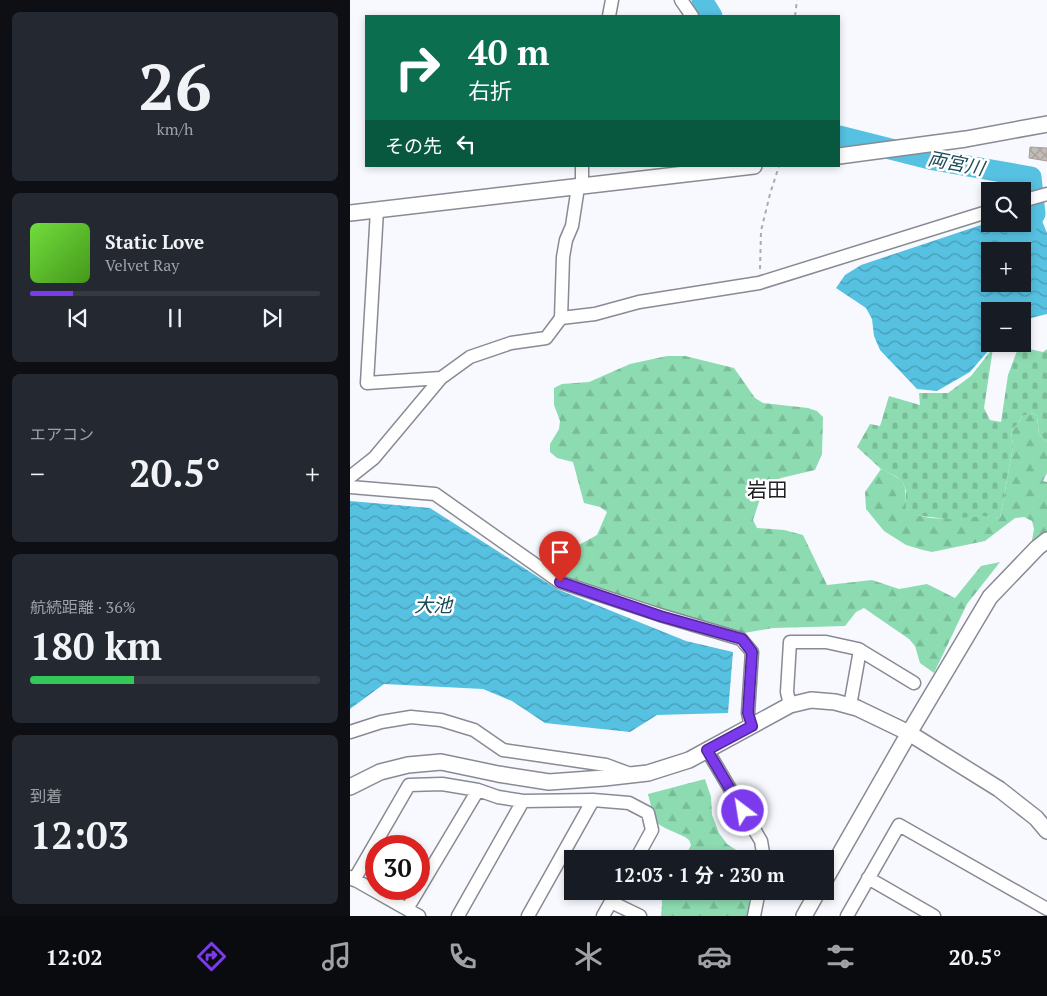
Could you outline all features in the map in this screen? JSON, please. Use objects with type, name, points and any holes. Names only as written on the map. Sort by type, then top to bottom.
[{"type":"street","points":[[609,15],[612,0]]},
{"type":"street","points":[[682,0],[691,15]]},
{"type":"street","points":[[840,156],[966,138],[1047,124]]},
{"type":"street","points":[[350,477],[374,458],[441,378],[470,357],[511,343],[546,338],[561,318],[563,257],[566,240],[572,226],[582,167]]},
{"type":"street","points":[[350,212],[745,167]]},
{"type":"street","points":[[1031,198],[1047,194]]},
{"type":"street","points":[[377,210],[367,383],[441,378]]},
{"type":"street","points":[[561,318],[595,314],[639,302],[760,283],[981,214]]},
{"type":"street","points":[[350,487],[435,494],[560,582],[660,616],[742,639],[752,652],[748,713],[752,726]]},
{"type":"street","points":[[834,864],[990,597],[1047,540]]},
{"type":"street","points":[[790,705],[787,692],[790,642],[826,642],[860,650],[914,683]]},
{"type":"street","points":[[850,706],[860,650]]},
{"type":"street","points":[[350,787],[380,772],[408,765],[441,762],[549,782],[648,773],[689,760],[790,705],[810,700],[835,702],[858,708],[909,733],[1000,789],[1036,818],[1047,831]]},
{"type":"street","points":[[350,732],[381,722],[411,717],[441,720],[474,730],[503,750],[606,765],[633,775]]},
{"type":"street","points":[[707,750],[761,841],[762,850]]},
{"type":"street","points":[[419,916],[352,878],[409,785],[442,784],[478,790],[498,797],[523,801],[593,800],[629,803],[648,813],[652,830],[641,850]]},
{"type":"street","points":[[407,909],[478,790]]},
{"type":"street","points":[[528,916],[593,800]]},
{"type":"street","points":[[458,916],[523,801]]},
{"type":"street","points":[[847,916],[899,825],[1047,909]]},
{"type":"street","points":[[868,878],[934,916]]},
{"type":"street","points":[[602,916],[612,900]]},
{"type":"street","points":[[619,900],[640,916]]},
{"type":"street","points":[[754,916],[757,900]]},
{"type":"street","points":[[804,916],[813,900]]},
{"type":"path","points":[[795,15],[797,0]]},
{"type":"path","points":[[760,283],[761,231],[778,167]]},
{"type":"green space","points":[[1031,349],[1043,352],[1047,349],[1047,442],[1039,434],[1037,416],[1034,413],[1022,416],[1018,424],[1011,430],[1013,447],[1000,518],[983,516],[947,519],[913,514],[906,508],[906,491],[903,483],[897,477],[881,469],[857,447],[870,424],[880,426],[889,396],[920,405],[919,393],[948,393],[971,376],[990,352],[992,352],[984,408],[990,420],[1001,422],[1008,375],[1017,352],[1031,352]]},
{"type":"green space","points":[[667,356],[685,356],[734,368],[755,398],[763,403],[808,408],[817,411],[823,417],[822,454],[815,470],[781,478],[764,487],[753,520],[757,528],[784,530],[803,535],[827,585],[872,580],[899,589],[927,584],[955,598],[981,566],[1000,562],[967,604],[934,673],[920,663],[915,646],[909,639],[864,608],[856,612],[845,626],[773,628],[738,634],[562,577],[562,560],[566,552],[597,535],[607,512],[600,507],[584,503],[573,462],[557,458],[550,452],[550,444],[559,429],[560,421],[554,405],[554,388],[562,384],[589,382],[630,364]]},
{"type":"green space","points":[[1034,413],[1037,416],[1039,434],[1047,442],[1047,473],[1043,481],[1047,482],[1047,531],[1031,546],[1034,529],[1032,521],[1024,517],[1015,518],[985,541],[932,552],[923,550],[906,545],[884,531],[866,509],[865,492],[881,469],[899,479],[904,487],[906,508],[923,517],[984,516],[1000,518],[1013,447],[1011,430],[1018,424],[1022,416]]},
{"type":"green space","points":[[705,779],[711,797],[712,815],[719,833],[727,844],[736,850],[688,850],[691,845],[689,840],[655,822],[648,794]]},
{"type":"green space","points":[[662,900],[750,900],[747,916],[661,916]]},
{"type":"water","points":[[1031,212],[1040,216],[1047,233],[1047,314],[1031,318],[1031,302],[981,302],[981,352],[987,352],[970,372],[937,391],[917,389],[880,350],[874,336],[872,319],[866,308],[836,288],[845,275],[861,265],[981,225],[981,232],[1031,232]]},
{"type":"water","name":"大池","points":[[350,501],[430,508],[557,589],[686,641],[733,652],[728,713],[657,715],[630,732],[545,723],[512,701],[483,689],[384,684],[350,709]]},
{"type":"building","points":[[1030,147],[1047,148],[1047,161],[1029,158]]},
{"type":"waterway","name":"両宮川","points":[[702,0],[711,15]]},
{"type":"waterway","name":"両宮川","points":[[840,136],[934,160],[1031,177],[1035,214],[1017,237]]},
{"type":"district","name":"岩田","points":[[767,490]]},
{"type":"route","points":[[560,582],[660,616],[742,639],[752,652],[748,713],[752,726],[707,750],[743,811]]}]
